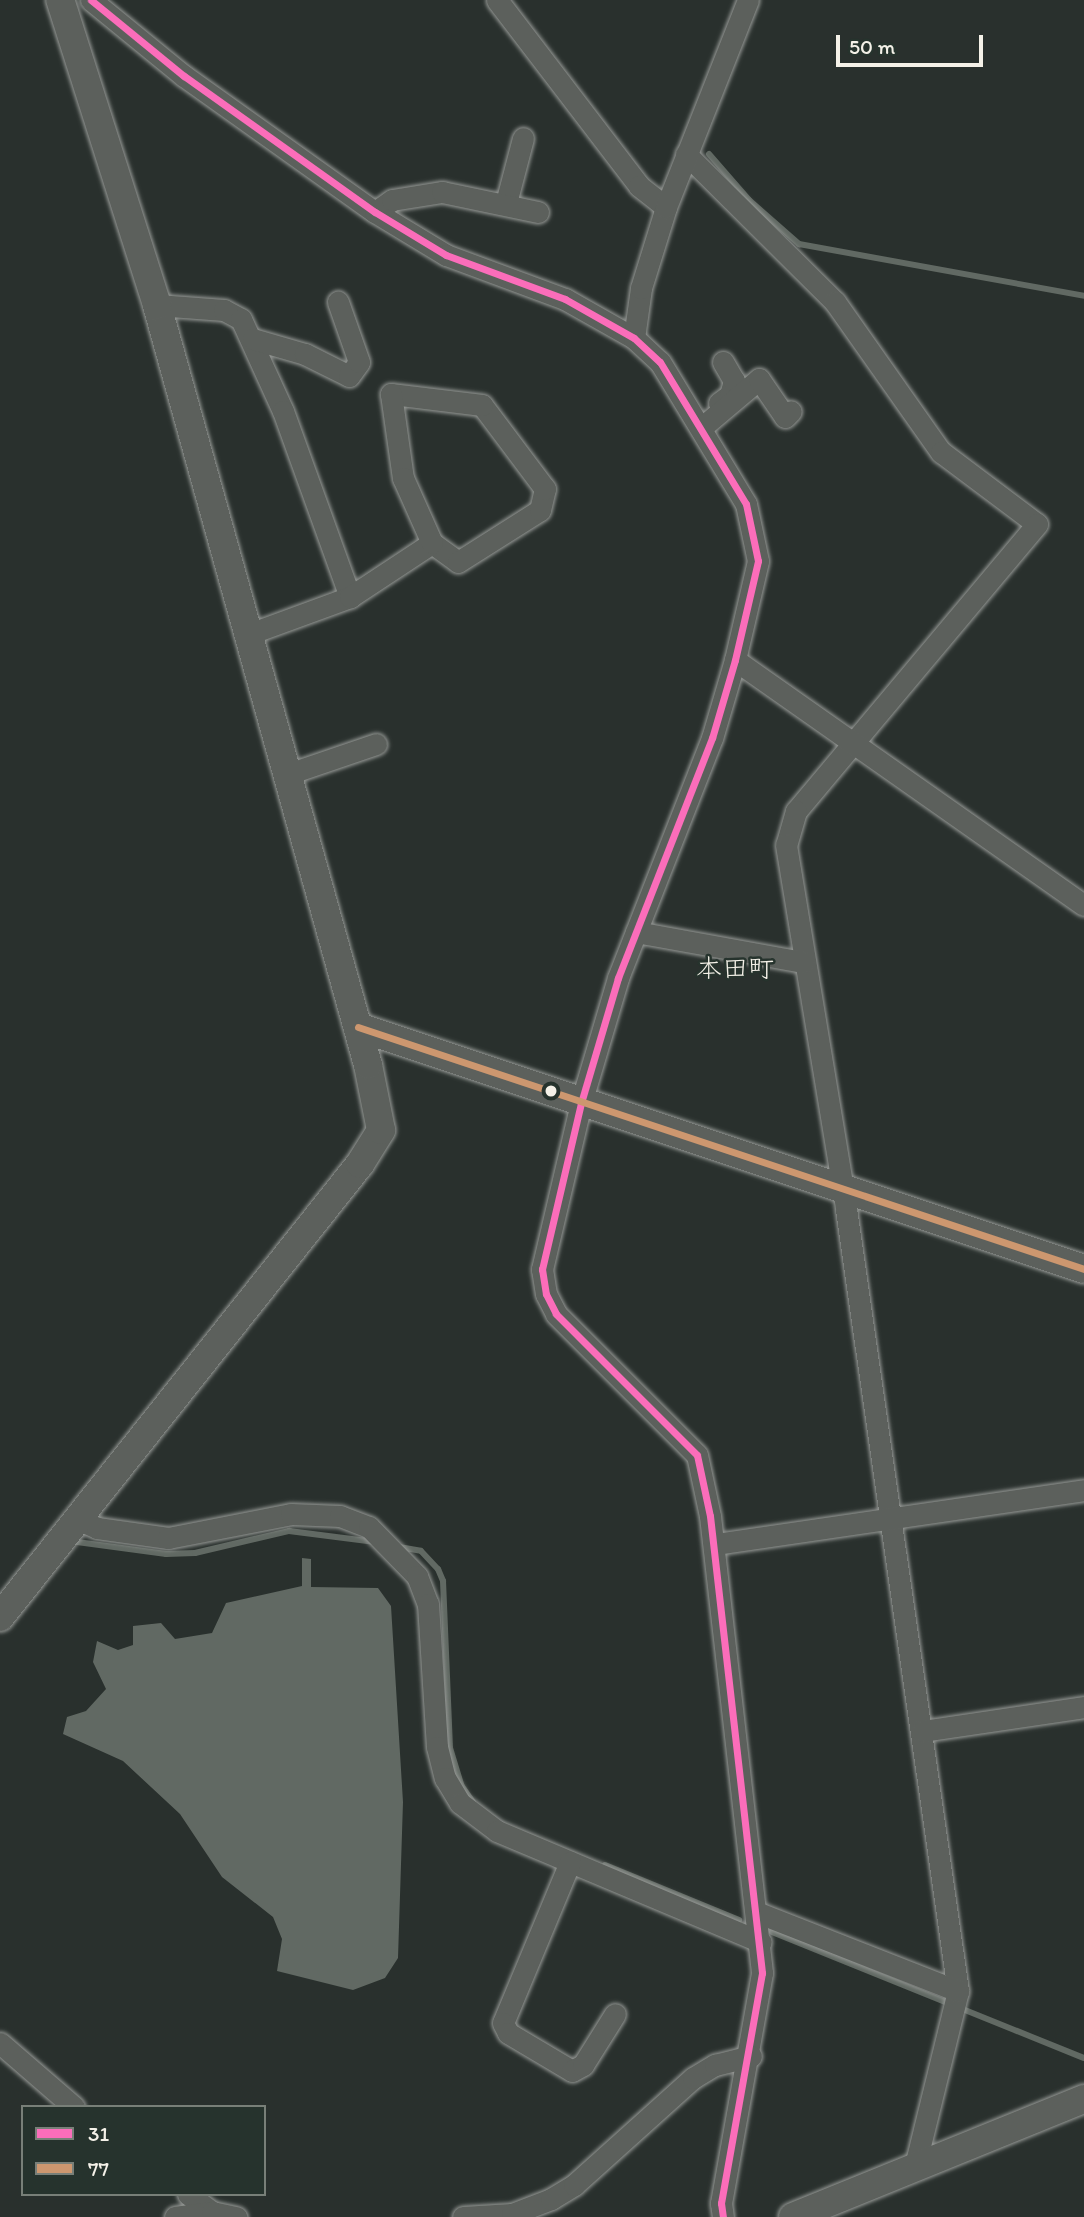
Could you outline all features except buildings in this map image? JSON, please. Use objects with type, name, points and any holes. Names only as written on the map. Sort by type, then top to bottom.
[{"type":"street","points":[[0,1617],[377,1141],[381,1130],[358,1027],[156,305],[60,0]]},
{"type":"street","points":[[91,0],[184,76],[375,212],[446,255],[565,299],[634,338],[660,362],[746,504],[758,561],[735,660],[712,738],[636,932],[581,1103],[546,1241],[542,1269],[546,1294],[556,1314],[583,1346],[697,1455],[715,1545],[761,1942],[761,1986],[751,2056],[721,2203],[723,2217]]},
{"type":"street","points":[[497,0],[639,186],[666,207]]},
{"type":"street","points":[[634,338],[640,288],[666,207],[748,0]]},
{"type":"street","points":[[506,204],[523,138]]},
{"type":"street","points":[[686,154],[835,302],[941,452],[1037,524],[796,811],[786,845],[842,1188],[892,1522],[957,1995],[915,2166]]},
{"type":"street","points":[[375,212],[392,200],[442,192],[538,212]]},
{"type":"street","points":[[253,339],[305,354],[349,376],[359,362],[338,302]]},
{"type":"street","points":[[156,305],[224,310],[242,319],[253,339],[350,597]]},
{"type":"street","points":[[698,424],[730,396],[734,381],[723,362]]},
{"type":"street","points":[[698,424],[759,379],[785,417],[791,411]]},
{"type":"street","points":[[391,394],[482,405],[545,489],[540,510],[458,562],[432,543],[403,478],[391,394]]},
{"type":"street","points":[[249,634],[350,597],[432,543]]},
{"type":"street","points":[[735,660],[1084,905]]},
{"type":"street","points":[[288,774],[376,744]]},
{"type":"street","points":[[636,932],[803,962]]},
{"type":"street","points":[[358,1027],[1084,1269]]},
{"type":"street","points":[[715,1545],[892,1522],[1084,1490]]},
{"type":"street","points":[[78,1519],[97,1528],[168,1538],[290,1514],[340,1516],[369,1527],[417,1577],[428,1604],[437,1747],[452,1792],[497,1831],[761,1942]]},
{"type":"street","points":[[922,1731],[1084,1707]]},
{"type":"street","points":[[570,1862],[503,2019],[504,2028],[572,2071],[583,2065],[615,2014]]},
{"type":"street","points":[[759,1913],[957,1995]]},
{"type":"street","points":[[0,2043],[72,2105]]},
{"type":"street","points":[[463,2217],[512,2214],[563,2192],[693,2078],[715,2065],[751,2056]]},
{"type":"street","points":[[793,2217],[1084,2099]]},
{"type":"street","points":[[191,2196],[212,2212]]},
{"type":"street","points":[[175,2217],[212,2212],[236,2217]]},
{"type":"shaded area","points":[[302,1558],[311,1559],[311,1587],[378,1588],[391,1606],[403,1802],[398,1958],[385,1978],[353,1990],[277,1971],[282,1939],[273,1917],[222,1877],[180,1814],[123,1761],[63,1734],[67,1717],[86,1711],[106,1689],[93,1662],[97,1641],[118,1650],[133,1645],[133,1626],[161,1623],[175,1639],[212,1633],[226,1603],[302,1586]]},
{"type":"waterway","points":[[709,154],[749,200],[799,244],[1084,296]]},
{"type":"waterway","points":[[77,1542],[166,1554],[195,1553],[289,1531],[375,1542]]},
{"type":"waterway","points":[[399,1547],[421,1551],[438,1569],[443,1581],[450,1748],[461,1785],[473,1802]]},
{"type":"waterway","points":[[605,1865],[739,1920]]},
{"type":"waterway","points":[[772,1932],[1084,2058]]},
{"type":"transit line","name":"31","points":[[91,0],[184,76],[375,212],[446,255],[565,299],[634,338],[660,362],[746,504],[758,561],[735,660],[712,738],[618,978],[581,1103],[542,1269],[546,1294],[556,1314],[697,1455],[710,1516],[762,1973],[721,2203],[723,2217]]},
{"type":"transit line","name":"77","points":[[358,1027],[1084,1269]]},
{"type":"district","name":"本田町","points":[[735,969]]}]
